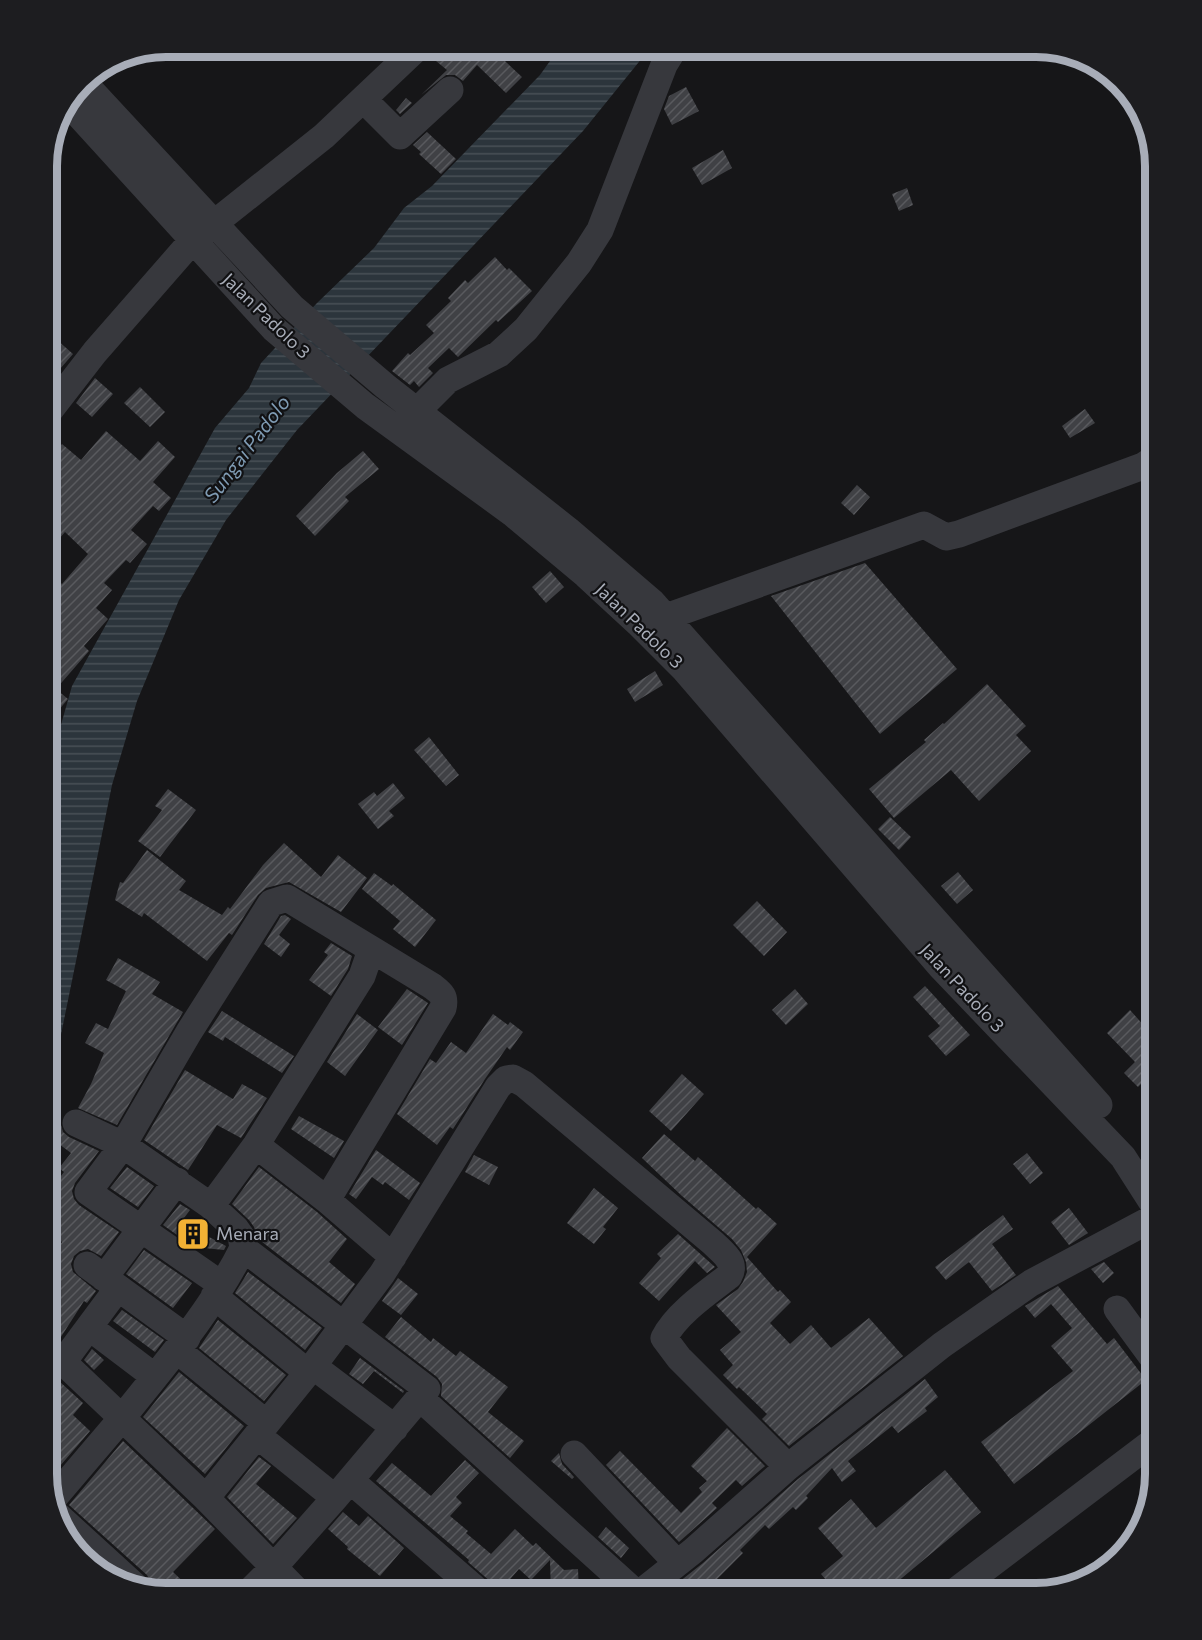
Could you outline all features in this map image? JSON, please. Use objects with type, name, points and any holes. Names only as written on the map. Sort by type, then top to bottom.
[{"type":"street","points":[[57,401],[95,352],[192,241],[324,136],[407,57]]},
{"type":"street","points":[[417,411],[448,380],[499,354],[526,329],[579,263],[600,230],[669,57]]},
{"type":"street","name":"Jalan Padolo 3","points":[[89,89],[292,308],[385,386],[568,530],[652,602],[876,872]]},
{"type":"street","points":[[364,100],[400,136],[450,90]]},
{"type":"street","name":"Jalan Padolo 3","points":[[73,109],[274,329],[365,406],[512,513],[639,623],[1077,1082],[1129,1151],[1145,1185]]},
{"type":"street","points":[[666,617],[924,525],[946,537],[959,534],[1145,465]]},
{"type":"street","points":[[327,1200],[444,1004],[442,993],[286,898],[271,903],[189,1032],[123,1145],[88,1192],[218,1290],[310,1369],[395,1428]]},
{"type":"street","points":[[211,1206],[256,1145],[362,976],[371,950]]},
{"type":"street","points":[[206,1498],[345,1325],[393,1257],[498,1087],[506,1079],[513,1078],[524,1084],[713,1244],[732,1264],[733,1269],[729,1276],[684,1314],[664,1338],[679,1358],[788,1467]]},
{"type":"street","points":[[59,1492],[182,1344],[243,1248],[241,1236],[236,1229],[211,1206],[123,1145],[76,1124]]},
{"type":"street","points":[[256,1145],[327,1200],[393,1257]]},
{"type":"street","name":"Jalan Padolo 3","points":[[1129,1151],[1145,1164]]},
{"type":"street","points":[[57,1355],[89,1327],[103,1277],[177,1181]]},
{"type":"street","points":[[651,1583],[788,1467],[942,1345],[1031,1283],[1145,1222]]},
{"type":"street","points":[[243,1248],[427,1389],[343,1489],[258,1583]]},
{"type":"street","points":[[103,1277],[182,1344],[262,1429],[467,1583]]},
{"type":"street","points":[[1117,1309],[1145,1347]]},
{"type":"street","points":[[89,1327],[155,1377]]},
{"type":"street","points":[[57,1359],[206,1498],[289,1583]]},
{"type":"street","points":[[420,1398],[627,1583]]},
{"type":"street","points":[[966,1583],[1145,1448]]},
{"type":"street","points":[[574,1454],[677,1563]]},
{"type":"street","points":[[72,1528],[121,1573]]},
{"type":"water","name":"Sungai Padolo","points":[[553,57],[643,57],[583,131],[297,430],[226,520],[179,600],[137,701],[112,785],[57,1054],[57,739],[72,686],[215,428],[249,388],[261,363],[317,303],[374,248],[404,208],[432,186],[540,75]]},
{"type":"building","points":[[440,57],[501,57],[522,77],[506,93],[477,65],[463,81],[455,75],[446,75],[421,95],[447,70],[436,61]]},
{"type":"building","points":[[686,87],[699,111],[672,125],[664,109],[669,96]]},
{"type":"building","points":[[406,98],[412,103],[400,114],[396,110]]},
{"type":"building","points":[[427,132],[456,159],[441,174],[419,154],[421,152],[413,145]]},
{"type":"building","points":[[723,150],[732,168],[702,185],[692,168]]},
{"type":"building","points":[[907,188],[913,205],[899,211],[892,194]]},
{"type":"building","points":[[495,257],[532,291],[498,322],[496,320],[458,357],[449,348],[428,368],[433,373],[419,387],[414,381],[410,385],[392,371],[408,353],[410,355],[434,333],[426,325],[451,301],[448,298],[465,280],[468,283]]},
{"type":"building","points":[[57,340],[73,354],[60,369],[57,366]]},
{"type":"building","points":[[95,378],[113,394],[92,417],[76,403]]},
{"type":"building","points":[[140,387],[165,412],[150,427],[124,403]]},
{"type":"building","points":[[1085,409],[1095,423],[1070,438],[1062,426]]},
{"type":"building","points":[[106,431],[140,461],[158,441],[175,457],[153,482],[171,498],[159,511],[153,506],[131,530],[147,544],[130,563],[126,560],[104,583],[112,590],[96,608],[108,619],[84,646],[89,651],[57,688],[57,580],[62,584],[88,554],[65,532],[57,541],[57,449],[62,444],[81,460]]},
{"type":"building","points":[[363,451],[379,469],[345,497],[349,501],[315,536],[296,516],[337,473]]},
{"type":"building","points":[[857,485],[870,497],[854,515],[841,503]]},
{"type":"building","points":[[865,563],[957,669],[880,734],[771,596]]},
{"type":"building","points":[[550,571],[564,587],[546,603],[532,587]]},
{"type":"building","points":[[655,671],[663,685],[635,702],[627,689]]},
{"type":"building","points":[[987,684],[1026,726],[1016,735],[1031,751],[979,801],[951,770],[894,818],[869,789],[926,742],[924,740]]},
{"type":"building","points":[[57,690],[68,699],[57,712]]},
{"type":"building","points":[[429,737],[459,775],[446,786],[414,750]]},
{"type":"building","points":[[393,783],[405,798],[389,811],[394,816],[378,829],[358,804],[374,792],[377,796]]},
{"type":"building","points":[[168,789],[196,810],[160,857],[138,841],[162,810],[155,806]]},
{"type":"building","points":[[890,817],[911,837],[899,850],[878,829]]},
{"type":"building","points":[[284,843],[321,877],[338,855],[367,878],[341,912],[289,882],[266,888],[258,895],[232,935],[229,933],[207,961],[144,913],[142,917],[115,900],[120,882],[123,883],[147,850],[186,881],[179,890],[222,915],[228,907],[230,909],[263,865]]},
{"type":"building","points":[[958,872],[973,890],[957,904],[941,886]]},
{"type":"building","points":[[374,873],[392,886],[393,884],[436,920],[415,947],[393,929],[400,921],[362,889]]},
{"type":"building","points":[[757,901],[787,932],[764,956],[733,925]]},
{"type":"building","points":[[285,915],[291,919],[279,935],[290,944],[281,957],[264,944],[281,916]]},
{"type":"building","points":[[331,943],[352,956],[348,969],[331,996],[309,980],[328,955],[324,952]]},
{"type":"building","points":[[118,958],[160,982],[152,994],[183,1012],[117,1125],[78,1108],[104,1053],[85,1043],[96,1023],[108,1029],[126,991],[106,980]]},
{"type":"building","points":[[925,986],[970,1035],[946,1056],[928,1036],[940,1026],[913,997]]},
{"type":"building","points":[[407,989],[428,1003],[402,1045],[378,1027]]},
{"type":"building","points":[[795,989],[808,1004],[786,1025],[772,1010]]},
{"type":"building","points":[[1130,1010],[1145,1027],[1145,1080],[1138,1087],[1124,1073],[1135,1062],[1107,1033]]},
{"type":"building","points":[[222,1011],[294,1056],[282,1073],[225,1037],[223,1041],[208,1032]]},
{"type":"building","points":[[357,1014],[378,1030],[345,1076],[327,1062]]},
{"type":"building","points":[[493,1014],[508,1025],[510,1022],[523,1032],[510,1050],[507,1047],[453,1129],[450,1127],[437,1145],[397,1114],[430,1059],[436,1063],[451,1042],[466,1053]]},
{"type":"building","points":[[185,1070],[233,1099],[242,1084],[267,1098],[241,1138],[217,1125],[188,1170],[144,1140]]},
{"type":"building","points":[[682,1074],[704,1094],[671,1131],[649,1111]]},
{"type":"building","points":[[299,1116],[344,1141],[334,1158],[291,1129]]},
{"type":"building","points":[[61,1125],[63,1132],[69,1137],[99,1151],[75,1183],[72,1191],[79,1205],[119,1232],[101,1256],[88,1249],[74,1256],[71,1264],[73,1272],[96,1291],[87,1303],[84,1301],[59,1340],[57,1339],[57,1298],[59,1295],[57,1294],[57,1249],[62,1242],[57,1238],[57,1181],[64,1172],[59,1168],[71,1153],[57,1142],[57,1130]]},
{"type":"building","points":[[664,1134],[695,1161],[698,1157],[756,1209],[758,1207],[777,1224],[747,1257],[778,1292],[780,1290],[791,1302],[770,1323],[790,1344],[811,1325],[831,1348],[869,1318],[903,1356],[789,1446],[762,1419],[767,1414],[723,1375],[733,1365],[720,1350],[741,1332],[716,1305],[738,1289],[743,1282],[747,1272],[746,1262],[741,1250],[732,1239],[642,1158]]},
{"type":"building","points":[[376,1150],[420,1183],[409,1200],[385,1182],[383,1185],[372,1177],[356,1199],[349,1194]]},
{"type":"building","points":[[1027,1153],[1043,1173],[1030,1184],[1013,1164]]},
{"type":"building","points":[[474,1155],[498,1167],[489,1185],[465,1172]]},
{"type":"building","points":[[127,1167],[154,1186],[138,1207],[110,1188]]},
{"type":"building","points":[[259,1167],[317,1212],[347,1239],[329,1262],[355,1284],[341,1303],[257,1238],[249,1220],[232,1204]]},
{"type":"building","points":[[594,1188],[618,1208],[603,1227],[606,1229],[594,1244],[567,1223]]},
{"type":"building","points":[[180,1204],[190,1210],[181,1222],[226,1246],[224,1250],[194,1247],[163,1225]]},
{"type":"building","points":[[1069,1208],[1088,1233],[1069,1245],[1051,1222]]},
{"type":"building","points":[[1003,1215],[1013,1229],[992,1244],[1016,1275],[992,1291],[969,1262],[946,1280],[935,1267]]},
{"type":"building","points":[[678,1234],[715,1267],[707,1273],[695,1261],[659,1301],[639,1283],[661,1258],[657,1254]]},
{"type":"building","points":[[144,1250],[192,1283],[173,1308],[126,1274]]},
{"type":"building","points":[[1104,1262],[1114,1273],[1103,1283],[1091,1269]]},
{"type":"building","points":[[248,1272],[322,1328],[305,1350],[235,1293]]},
{"type":"building","points":[[398,1278],[418,1294],[401,1315],[382,1301]]},
{"type":"building","points":[[1058,1286],[1107,1344],[1114,1338],[1145,1381],[1014,1484],[981,1442],[1073,1371],[1051,1346],[1072,1328],[1051,1304],[1035,1318],[1025,1306]]},
{"type":"building","points":[[122,1310],[164,1340],[155,1352],[113,1321]]},
{"type":"building","points":[[401,1317],[431,1342],[433,1338],[456,1356],[460,1351],[508,1387],[488,1412],[524,1441],[510,1458],[441,1396],[442,1384],[437,1377],[385,1337]]},
{"type":"building","points":[[218,1320],[286,1375],[264,1401],[199,1348]]},
{"type":"building","points":[[92,1349],[104,1360],[94,1370],[84,1360]]},
{"type":"building","points":[[360,1358],[404,1391],[403,1393],[374,1371],[363,1384],[349,1374]]},
{"type":"building","points":[[179,1372],[244,1426],[205,1474],[143,1417]]},
{"type":"building","points":[[57,1379],[83,1403],[73,1415],[90,1431],[57,1470]]},
{"type":"building","points":[[925,1379],[938,1397],[925,1408],[927,1411],[898,1433],[892,1426],[848,1461],[856,1471],[842,1482],[832,1468],[796,1510],[793,1507],[769,1529],[765,1525],[740,1550],[743,1553],[716,1580],[719,1583],[678,1583],[798,1479]]},
{"type":"building","points":[[727,1428],[765,1466],[742,1486],[736,1480],[712,1503],[717,1508],[679,1542],[606,1465],[620,1451],[681,1513],[702,1492],[699,1488],[707,1481],[691,1466]]},
{"type":"building","points":[[123,1441],[215,1529],[173,1572],[185,1583],[150,1582],[147,1575],[69,1505]]},
{"type":"building","points":[[559,1453],[562,1464],[574,1477],[572,1479],[551,1461]]},
{"type":"building","points":[[259,1457],[271,1466],[256,1484],[297,1518],[273,1544],[227,1497]]},
{"type":"building","points":[[465,1460],[479,1473],[456,1497],[462,1503],[450,1516],[491,1554],[515,1529],[533,1546],[536,1543],[564,1570],[578,1569],[579,1583],[551,1583],[550,1560],[531,1580],[519,1569],[507,1583],[492,1583],[468,1562],[469,1560],[376,1481],[392,1463],[431,1496]]},
{"type":"building","points":[[945,1470],[981,1512],[896,1583],[829,1583],[821,1574],[843,1556],[818,1528],[851,1499],[876,1528]]},
{"type":"building","points":[[343,1512],[359,1526],[368,1516],[404,1548],[380,1576],[347,1549],[348,1547],[328,1529]]},
{"type":"building","points":[[606,1527],[629,1548],[621,1558],[598,1537]]},
{"type":"place","name":"Menara","points":[[193,1234]]}]
